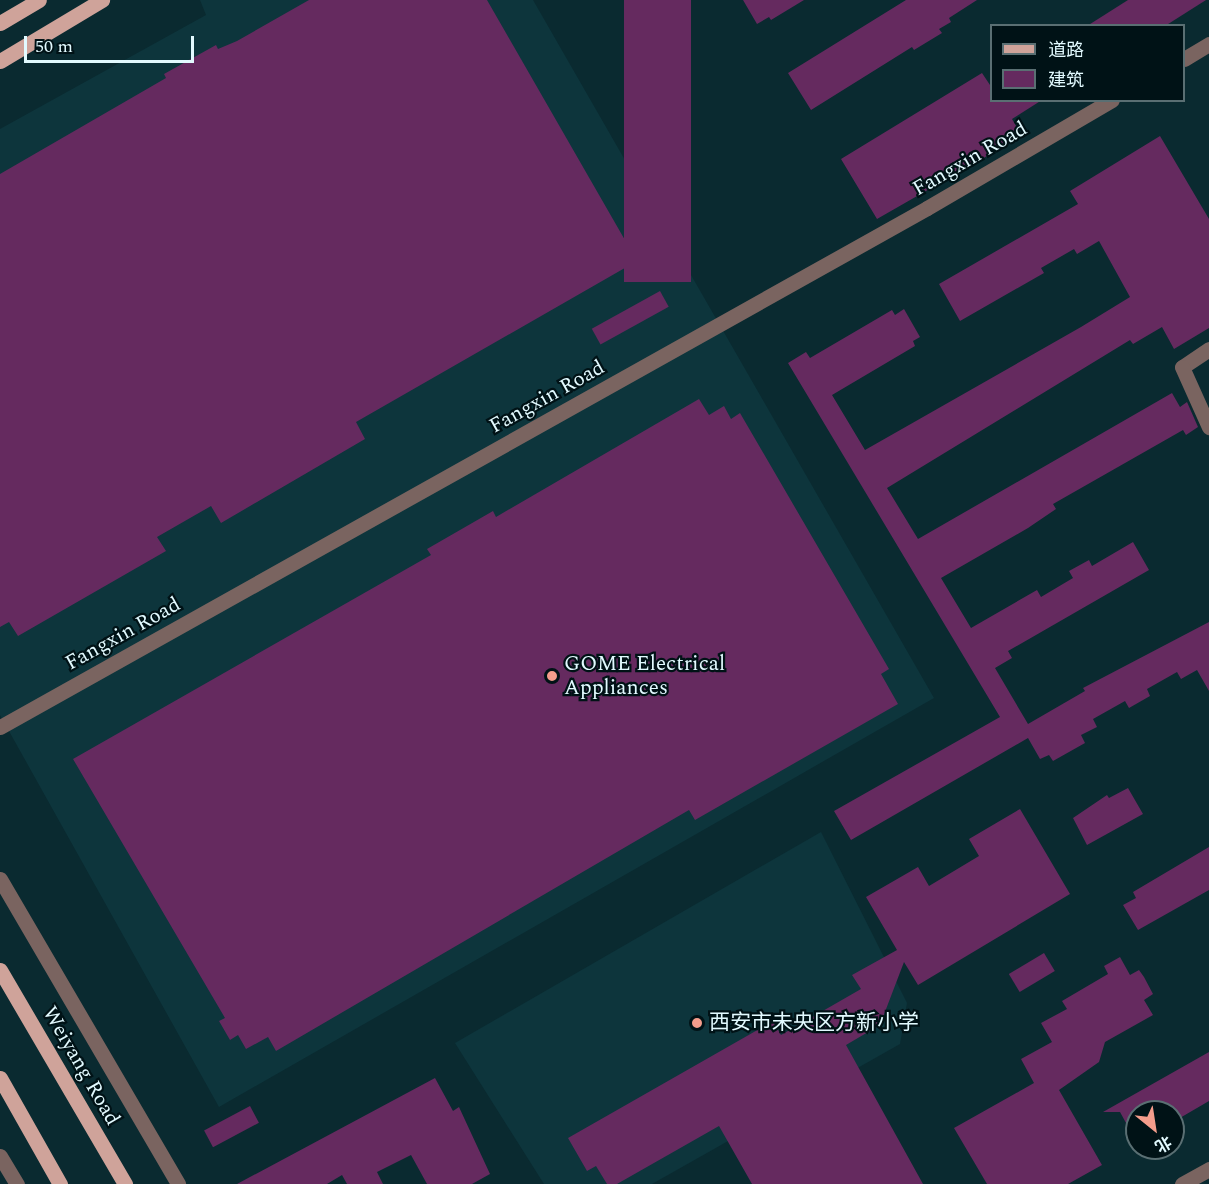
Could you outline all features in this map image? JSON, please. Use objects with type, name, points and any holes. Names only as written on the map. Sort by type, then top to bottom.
[{"type":"main road","points":[[0,23],[39,0]]},
{"type":"main road","points":[[0,61],[102,0]]},
{"type":"main road","name":"Weiyang Road","points":[[0,970],[125,1184]]},
{"type":"main road","points":[[0,1078],[60,1184]]},
{"type":"street","points":[[1185,58],[1209,44]]},
{"type":"street","name":"Fangxin Road","points":[[0,727],[927,208],[1109,102]]},
{"type":"street","points":[[1209,349],[1182,367],[1209,428]]},
{"type":"street","points":[[0,879],[178,1184]]},
{"type":"street","points":[[0,1156],[16,1184]]},
{"type":"street","points":[[1182,1184],[1209,1169]]},
{"type":"shaded area","points":[[200,0],[533,0],[934,698],[219,1107],[0,715],[0,129],[206,15]]},
{"type":"shaded area","name":"西安市未央区方新小学","points":[[821,832],[907,1003],[900,1044],[652,1184],[544,1184],[455,1043]]},
{"type":"building","points":[[309,0],[487,0],[637,261],[356,422],[365,439],[221,523],[211,506],[157,537],[166,551],[18,636],[9,622],[0,627],[0,174],[166,78],[164,74],[216,45],[218,49],[237,41]]},
{"type":"building","points":[[624,0],[691,0],[691,282],[624,282]]},
{"type":"building","points":[[743,0],[804,0],[771,20],[769,17],[757,24]]},
{"type":"building","points":[[906,0],[977,0],[949,18],[951,22],[939,29],[942,33],[914,50],[912,47],[811,110],[788,73]]},
{"type":"building","points":[[1128,0],[1206,0],[1168,24],[1090,24]]},
{"type":"building","points":[[982,73],[990,85],[990,102],[1039,102],[1012,119],[1022,136],[877,219],[841,159]]},
{"type":"building","points":[[1160,136],[1209,219],[1209,328],[1174,349],[1162,327],[1133,344],[1130,340],[887,488],[918,539],[1172,393],[1180,407],[1187,402],[1198,427],[1186,435],[1183,430],[1053,504],[1056,509],[1028,528],[941,578],[971,628],[1037,590],[1041,597],[1073,578],[1069,571],[1089,560],[1092,566],[1133,542],[1149,570],[1008,651],[1012,658],[995,668],[1028,724],[1085,691],[1083,688],[1209,622],[1209,691],[1197,670],[1181,679],[1177,672],[1147,689],[1150,696],[1129,708],[1125,701],[1093,719],[1097,727],[1081,735],[1085,743],[1053,761],[1049,755],[1040,759],[1028,738],[851,840],[834,811],[1000,717],[788,363],[806,352],[810,358],[892,310],[895,315],[904,309],[920,337],[913,341],[915,346],[832,395],[865,450],[1081,327],[1130,297],[1099,241],[1077,254],[1074,249],[1041,268],[1044,273],[960,321],[939,284],[1078,204],[1070,191]]},
{"type":"building","points":[[660,291],[669,307],[601,345],[592,329]]},
{"type":"building","points":[[699,399],[709,415],[724,406],[731,419],[740,413],[889,669],[881,674],[898,704],[695,820],[689,810],[276,1051],[268,1037],[246,1049],[238,1035],[230,1040],[219,1021],[225,1018],[73,759],[431,555],[427,549],[493,511],[496,517]]},
{"type":"building","points":[[1128,788],[1143,814],[1087,845],[1073,818],[1107,795],[1109,798]]},
{"type":"building","points":[[1020,809],[1070,894],[918,985],[904,962],[880,1025],[846,1045],[923,1184],[752,1184],[719,1126],[617,1184],[607,1184],[596,1166],[587,1171],[568,1138],[773,1021],[781,1035],[861,989],[852,975],[897,950],[866,897],[918,867],[929,886],[979,856],[969,839]]},
{"type":"building","points":[[1209,847],[1209,890],[1138,930],[1123,905],[1136,898],[1133,892]]},
{"type":"building","points":[[1044,953],[1055,971],[1020,992],[1009,974]]},
{"type":"building","points":[[1120,957],[1130,975],[1139,970],[1144,977],[1153,994],[1144,1000],[1153,1015],[1105,1042],[1099,1062],[1059,1090],[1102,1165],[1068,1184],[987,1184],[954,1128],[1034,1083],[1021,1059],[1052,1042],[1041,1023],[1067,1009],[1062,1001],[1108,974],[1104,966]]},
{"type":"building","points":[[1209,1052],[1209,1101],[1185,1115],[1185,1100],[1125,1100],[1125,1121],[1120,1112],[1103,1112]]},
{"type":"building","points":[[435,1078],[453,1111],[459,1107],[490,1174],[472,1184],[427,1184],[411,1155],[377,1172],[383,1184],[347,1184],[342,1175],[327,1184],[237,1184]]},
{"type":"building","points":[[250,1106],[259,1123],[213,1147],[204,1130]]},
{"type":"place","name":"GOME Electrical Appliances","points":[[552,676]]},
{"type":"place","name":"西安市未央区方新小学","points":[[697,1023]]}]
